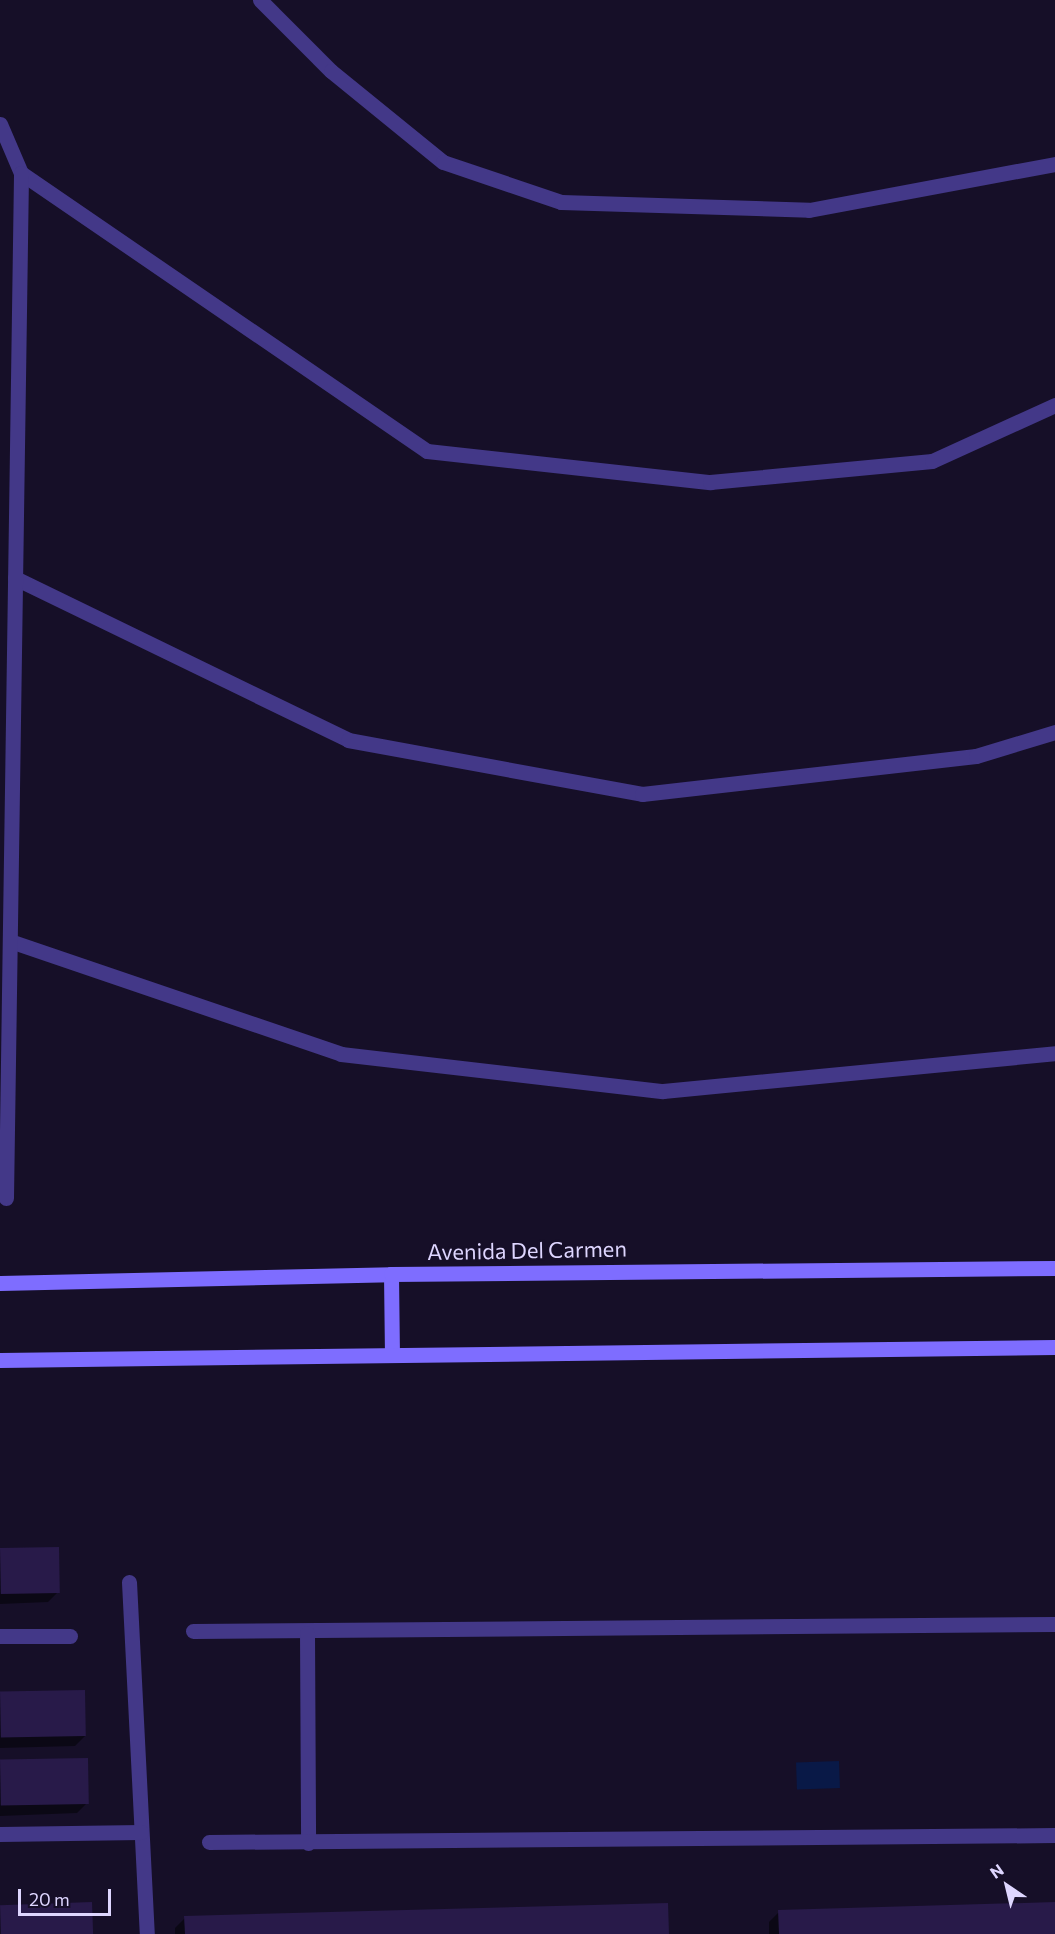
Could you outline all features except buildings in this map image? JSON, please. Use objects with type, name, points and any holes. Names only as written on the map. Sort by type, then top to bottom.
[{"type":"main road","name":"Avenida Del Carmen","points":[[0,1283],[391,1274],[1055,1268]]},
{"type":"main road","points":[[391,1274],[392,1353]]},
{"type":"main road","points":[[0,1360],[392,1353],[1055,1347]]},
{"type":"street","points":[[260,0],[331,71],[443,162],[561,202],[809,210],[1055,164]]},
{"type":"street","points":[[0,124],[21,173],[6,1198]]},
{"type":"street","points":[[21,173],[427,451],[710,482],[932,461],[1055,405]]},
{"type":"street","points":[[15,578],[348,740],[642,794],[976,756],[1055,732]]},
{"type":"street","points":[[10,941],[341,1054],[651,1090],[1055,1053]]},
{"type":"street","points":[[129,1582],[147,1934]]},
{"type":"street","points":[[193,1631],[307,1633],[1055,1624]]},
{"type":"street","points":[[307,1633],[308,1843]]},
{"type":"street","points":[[0,1636],[70,1636]]},
{"type":"street","points":[[0,1834],[141,1832]]},
{"type":"street","points":[[209,1842],[308,1843],[1055,1835]]},
{"type":"water","points":[[839,1761],[840,1788],[797,1789],[796,1763]]}]
